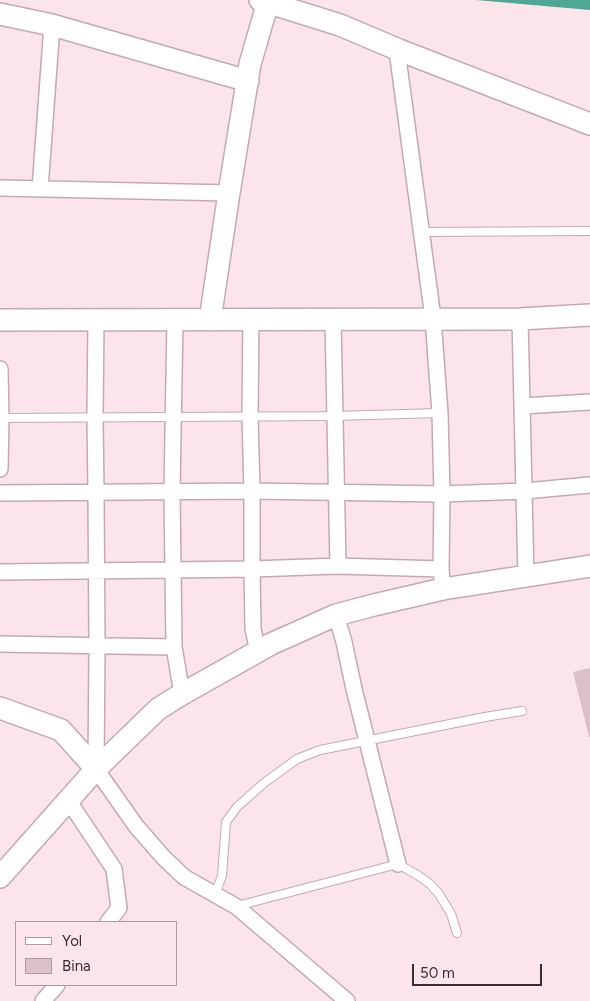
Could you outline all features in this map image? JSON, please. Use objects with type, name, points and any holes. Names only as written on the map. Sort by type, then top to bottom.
[{"type":"street","points":[[210,320],[250,64],[264,1],[340,25],[399,50],[590,124]]},
{"type":"street","points":[[0,14],[52,25],[248,81]]},
{"type":"street","points":[[40,189],[52,25]]},
{"type":"street","points":[[399,50],[398,58],[434,318],[440,414],[442,579]]},
{"type":"street","points":[[0,188],[229,193]]},
{"type":"street","points":[[0,320],[520,319],[590,315]]},
{"type":"street","points":[[176,319],[172,492],[174,646],[182,694]]},
{"type":"street","points":[[251,319],[250,416],[253,628],[258,652]]},
{"type":"street","points":[[520,319],[526,577]]},
{"type":"street","points":[[96,320],[94,417],[97,571],[96,769]]},
{"type":"street","points":[[333,320],[338,566]]},
{"type":"street","points":[[0,369],[0,469]]},
{"type":"street","points":[[523,406],[590,402]]},
{"type":"street","points":[[0,492],[252,491],[442,494],[525,491],[590,485]]},
{"type":"street","points":[[0,572],[338,566],[442,579],[526,577],[590,566]]},
{"type":"street","points":[[0,877],[96,769],[158,709],[271,644],[336,615],[374,605],[442,579]]},
{"type":"street","points":[[336,615],[398,864]]},
{"type":"street","points":[[0,644],[174,646]]},
{"type":"street","points":[[0,701],[0,708],[61,730],[96,769],[136,826],[163,857],[184,877],[237,907],[347,1001]]},
{"type":"street","points":[[68,800],[114,869],[119,908],[109,921]]},
{"type":"street","points":[[43,1001],[56,986]]},
{"type":"lane","points":[[422,232],[590,231]]},
{"type":"lane","points":[[1,418],[440,414]]},
{"type":"lane","points":[[215,894],[222,876],[226,822],[238,807],[264,783],[297,759],[320,750],[485,716],[522,711]]},
{"type":"lane","points":[[237,907],[398,864],[430,884],[439,894],[451,914],[457,933]]},
{"type":"shaded area","points":[[476,0],[590,0],[590,10]]},
{"type":"building","points":[[590,668],[590,737],[589,737],[573,672]]}]
